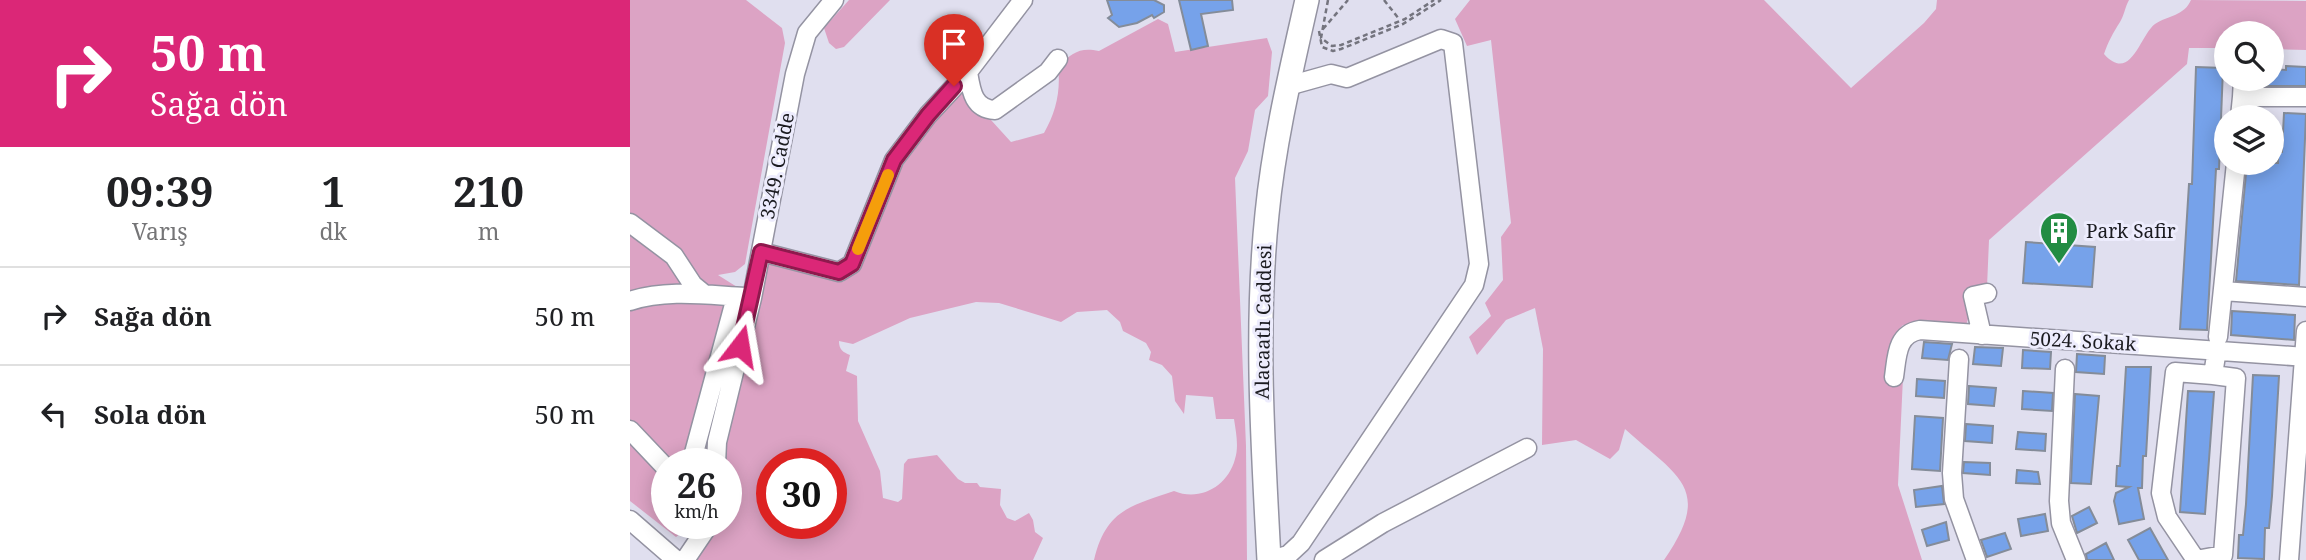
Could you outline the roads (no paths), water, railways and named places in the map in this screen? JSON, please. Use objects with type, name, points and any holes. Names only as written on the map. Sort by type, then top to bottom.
[{"type":"main road","name":"Alacaatlı Caddesi","points":[[1288,86],[1296,0]]},
{"type":"main road","name":"Alacaatlı Caddesi","points":[[1270,560],[1260,385],[1267,214],[1288,86],[1307,0]]},
{"type":"street","points":[[807,33],[816,0]]},
{"type":"street","name":"3349. Cadde","points":[[717,448],[744,297],[761,252],[795,74],[807,33],[834,0]]},
{"type":"street","points":[[761,252],[839,272],[852,264],[894,160],[928,115],[968,72],[1023,0]]},
{"type":"street","points":[[1270,560],[1288,555],[1301,543],[1468,294],[1479,264],[1453,43],[1441,39],[1347,78],[1331,74],[1288,86]]},
{"type":"street","points":[[968,72],[972,94],[979,105],[985,110],[995,110],[1048,72],[1058,59]]},
{"type":"street","points":[[2264,91],[2306,97]]},
{"type":"street","points":[[2213,376],[2235,175]]},
{"type":"street","points":[[630,223],[674,256],[693,285],[704,294]]},
{"type":"street","points":[[2223,291],[2306,297]]},
{"type":"street","points":[[1982,335],[1973,296],[1987,293]]},
{"type":"street","points":[[630,301],[647,295],[704,294],[744,297],[696,448]]},
{"type":"street","name":"5024. Sokak","points":[[1894,377],[1899,345],[1909,333],[1924,330],[1982,335],[2218,343],[2305,357]]},
{"type":"street","points":[[2290,560],[2306,331]]},
{"type":"street","points":[[1959,359],[1952,472],[1954,499],[1976,560]]},
{"type":"street","points":[[2065,369],[2059,501],[2061,523],[2076,560]]},
{"type":"street","points":[[2175,372],[2213,376],[2236,378],[2224,555],[2196,560],[2167,516],[2161,493],[2175,372]]},
{"type":"street","points":[[630,430],[651,452]]},
{"type":"street","points":[[1324,560],[1395,516],[1527,448]]},
{"type":"street","points":[[630,520],[676,560]]},
{"type":"street","points":[[685,560],[699,539]]},
{"type":"place","name":"Park Safir","points":[[2059,265]]}]
